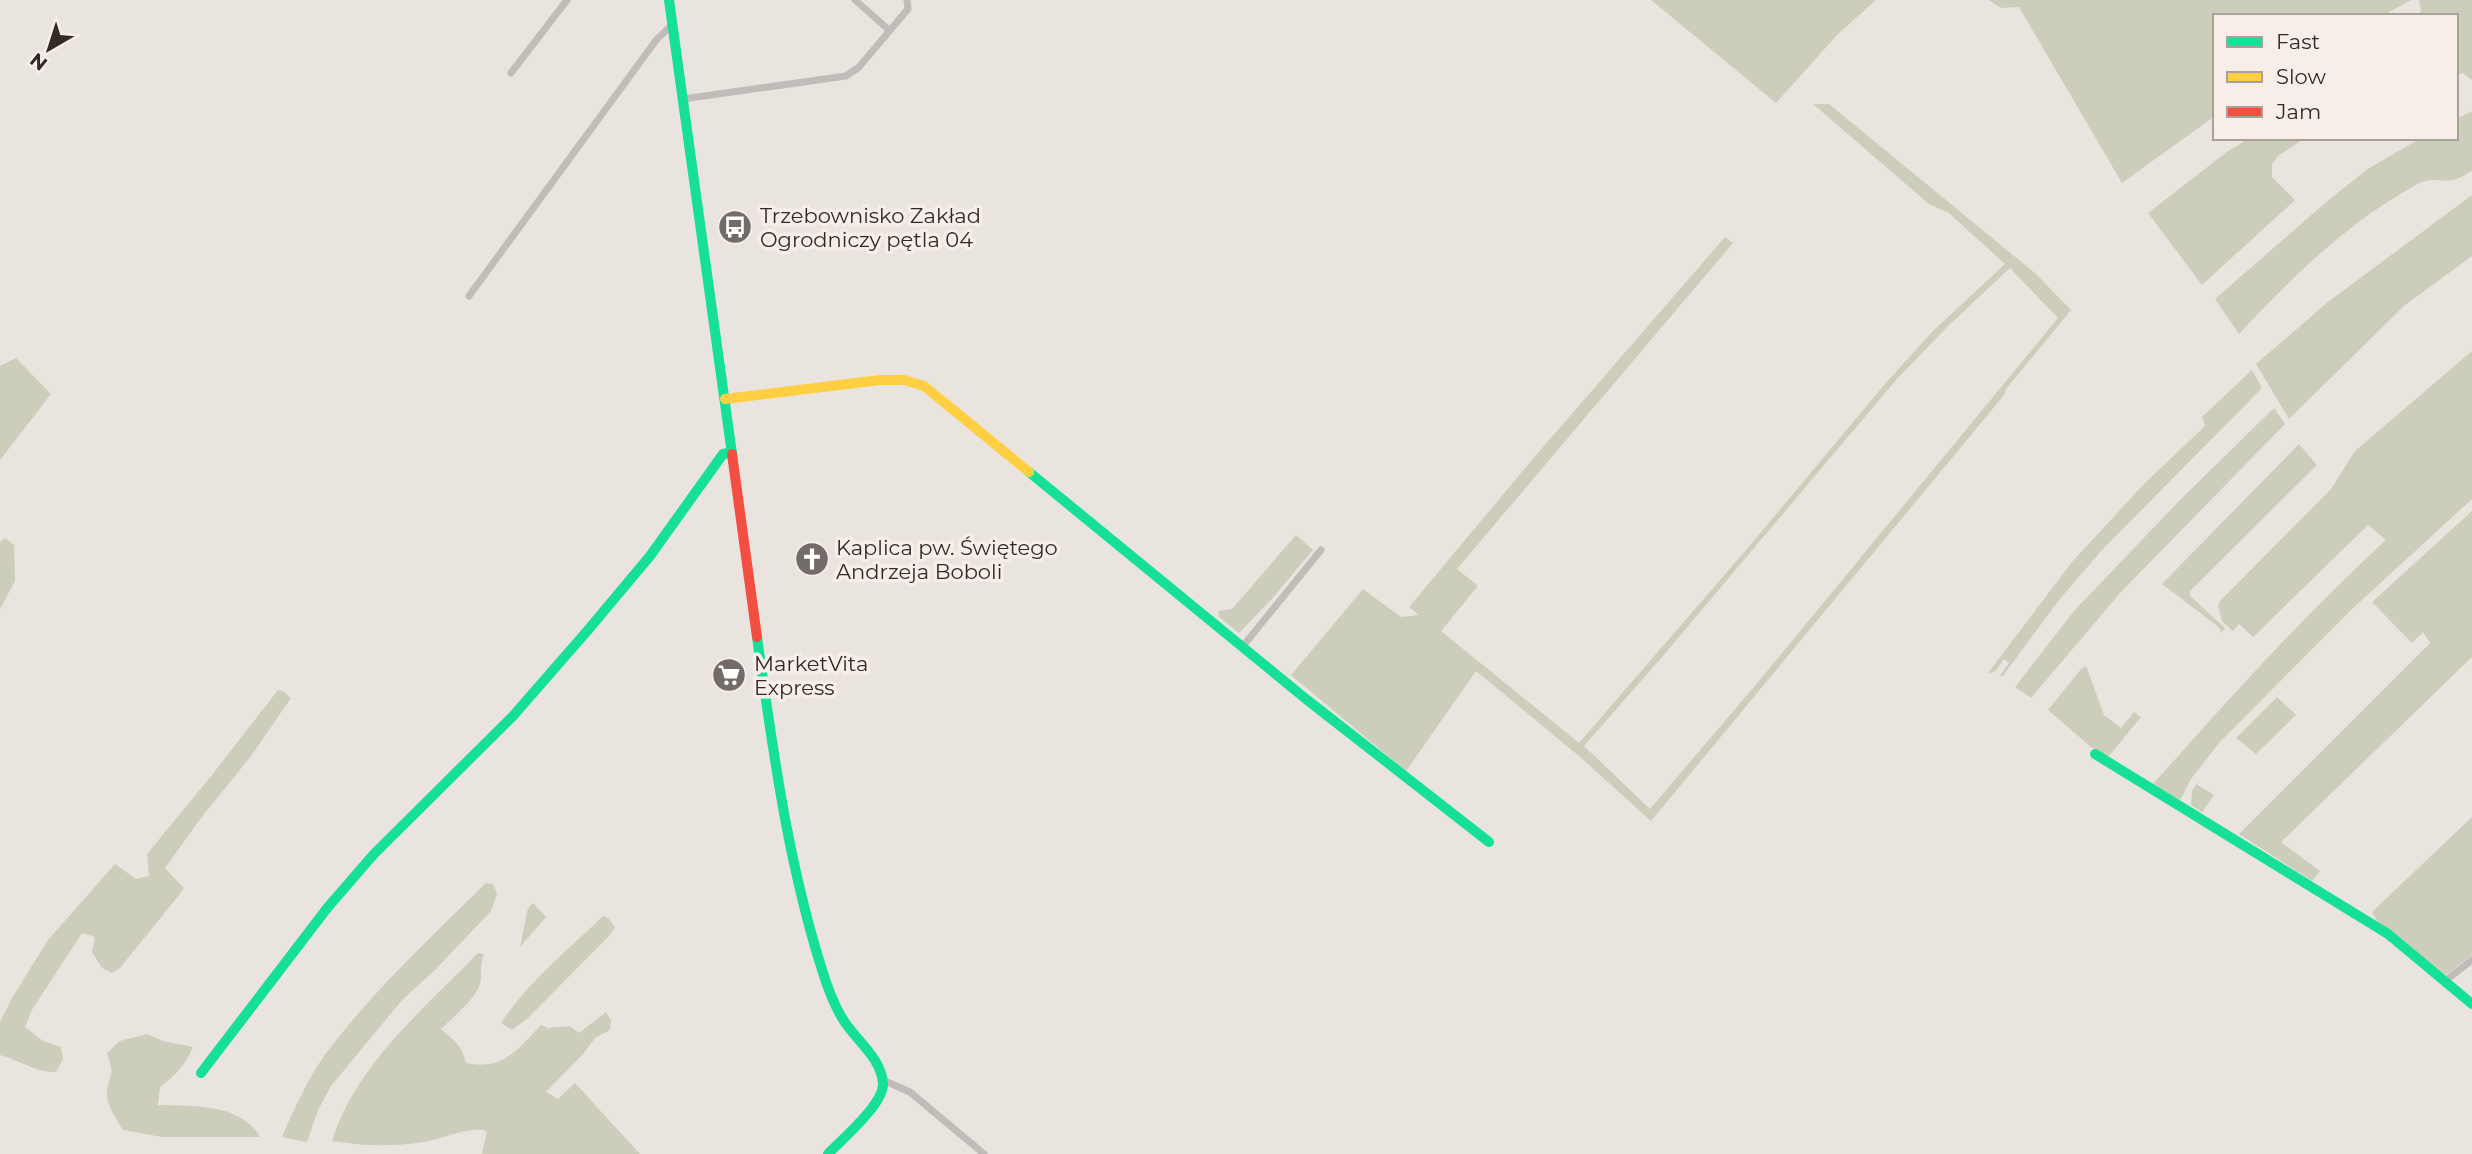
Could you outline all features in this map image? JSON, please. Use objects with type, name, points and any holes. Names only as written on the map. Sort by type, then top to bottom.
[{"type":"street","points":[[511,73],[567,0]]},
{"type":"street","points":[[670,0],[774,758],[788,833],[829,992],[844,1023],[876,1063],[885,1081],[879,1100],[828,1154]]},
{"type":"street","points":[[855,0],[889,30]]},
{"type":"street","points":[[683,99],[846,76],[859,67],[908,9],[907,0]]},
{"type":"street","points":[[469,296],[657,39],[673,24]]},
{"type":"street","points":[[725,399],[880,380],[904,380],[924,386],[1306,699],[1489,842]]},
{"type":"street","points":[[201,1073],[328,907],[374,854],[529,699],[650,556],[723,454],[732,452]]},
{"type":"street","points":[[1242,646],[1321,550]]},
{"type":"street","points":[[2095,754],[2388,934],[2472,1004]]},
{"type":"street","points":[[2445,981],[2472,960]]},
{"type":"street","points":[[885,1081],[910,1092],[984,1154]]},
{"type":"green space","points":[[1651,0],[1876,0],[1838,34],[1776,103]]},
{"type":"green space","points":[[1989,0],[2411,0],[2386,14],[2213,14],[2213,117],[2122,183],[2019,7],[2001,8]]},
{"type":"green space","points":[[2419,0],[2472,0],[2472,80],[2463,73],[2458,74],[2458,14],[2418,14],[2421,12]]},
{"type":"green space","points":[[1813,104],[1829,104],[2036,274],[2071,310],[2006,389],[2005,394],[1651,821],[1579,756],[1476,671],[1406,771],[1291,675],[1363,589],[1401,617],[1419,615],[1409,607],[1725,237],[1733,243],[1457,569],[1478,586],[1441,631],[1579,743],[1885,384],[1932,332],[2005,264],[1949,213],[1929,204]],"holes":[[[2010,268],[2058,318],[1650,809],[1584,746],[1896,380]]]},
{"type":"green space","points":[[2472,111],[2472,171],[2453,180],[2422,182],[2367,216],[2300,272],[2239,334],[2215,299],[2366,170],[2418,140],[2458,140],[2458,118]]},
{"type":"green space","points":[[2247,140],[2302,140],[2278,156],[2272,164],[2272,177],[2295,200],[2202,285],[2148,213],[2228,151]]},
{"type":"green space","points":[[2472,195],[2472,256],[2405,305],[2289,419],[2256,364],[2328,302]]},
{"type":"green space","points":[[2472,351],[2472,499],[2351,610],[2219,743],[2191,779],[2180,800],[2153,784],[2296,628],[2386,540],[2368,525],[2253,637],[2239,624],[2233,631],[2222,621],[2218,606],[2220,601],[2331,489],[2355,451]]},
{"type":"green space","points":[[16,358],[51,394],[0,460],[0,366]]},
{"type":"green space","points":[[2252,370],[2262,388],[2102,550],[2059,600],[2002,677],[2000,676],[2009,663],[2004,659],[1995,672],[1988,673],[2072,562],[2144,484],[2205,426],[2202,417]]},
{"type":"green space","points":[[2274,408],[2285,424],[2121,592],[2031,698],[2015,687],[2074,611],[2180,500]]},
{"type":"green space","points":[[2299,444],[2317,465],[2190,591],[2190,596],[2225,628],[2221,633],[2220,628],[2162,584]]},
{"type":"green space","points":[[2472,511],[2472,657],[2281,842],[2320,871],[2312,881],[2239,834],[2430,643],[2423,632],[2412,643],[2372,602]]},
{"type":"green space","points":[[1296,535],[1313,550],[1239,633],[1219,617],[1218,611],[1232,609]]},
{"type":"green space","points":[[5,538],[14,545],[15,581],[0,609],[0,542]]},
{"type":"green space","points":[[2086,666],[2104,715],[2121,728],[2134,712],[2141,717],[2108,757],[2091,747],[2048,710]]},
{"type":"green space","points":[[278,690],[291,698],[251,756],[165,868],[184,888],[179,895],[120,968],[112,973],[102,968],[92,952],[95,937],[82,933],[32,1010],[25,1027],[43,1041],[61,1047],[63,1059],[56,1072],[35,1068],[0,1055],[0,1022],[48,940],[115,864],[136,879],[149,876],[147,854]]},
{"type":"green space","points":[[2277,697],[2296,715],[2256,754],[2236,738]]},
{"type":"green space","points":[[2196,784],[2214,795],[2202,812],[2191,805],[2192,791]]},
{"type":"green space","points":[[2472,817],[2472,955],[2446,975],[2379,924],[2372,912]]},
{"type":"green space","points":[[486,883],[493,884],[497,894],[491,911],[435,970],[403,999],[331,1086],[318,1110],[307,1142],[282,1137],[312,1075],[342,1033],[402,967]]},
{"type":"green space","points":[[533,903],[546,917],[520,947],[528,908]]},
{"type":"green space","points":[[603,916],[615,927],[609,936],[528,1018],[512,1030],[501,1023],[536,980]]},
{"type":"green space","points":[[478,953],[484,954],[479,987],[467,1004],[441,1029],[460,1048],[466,1063],[479,1065],[500,1061],[517,1050],[541,1025],[548,1028],[570,1026],[579,1033],[606,1012],[611,1020],[610,1030],[595,1038],[546,1092],[558,1099],[575,1083],[640,1154],[482,1154],[487,1131],[480,1130],[400,1145],[332,1141],[343,1113],[375,1062],[414,1017]]},
{"type":"green space","points":[[147,1034],[163,1041],[193,1047],[180,1069],[160,1087],[158,1105],[200,1107],[228,1112],[252,1126],[260,1137],[162,1137],[123,1130],[108,1102],[111,1071],[107,1053],[120,1041]]},
{"type":"traffic: fast","points":[[669,0],[732,454]]},
{"type":"traffic: fast","points":[[201,1073],[328,907],[374,854],[513,716],[650,556],[723,454],[732,452]]},
{"type":"traffic: fast","points":[[1029,472],[1306,699],[1489,842]]},
{"type":"traffic: fast","points":[[757,637],[784,811],[813,940],[836,1007],[849,1028],[874,1058],[882,1075],[883,1084],[877,1102],[828,1154]]},
{"type":"traffic: fast","points":[[2095,754],[2388,934],[2472,1004]]},
{"type":"traffic: slow","points":[[725,399],[880,380],[904,380],[924,386],[1029,472]]},
{"type":"traffic: jam","points":[[732,454],[757,637]]},
{"type":"place","name":"Trzebownisko Zakład Ogrodniczy pętla 04","points":[[735,227]]},
{"type":"place","name":"Kaplica pw. Świętego Andrzeja Boboli","points":[[812,559]]},
{"type":"place","name":"MarketVita Express","points":[[729,675]]}]
